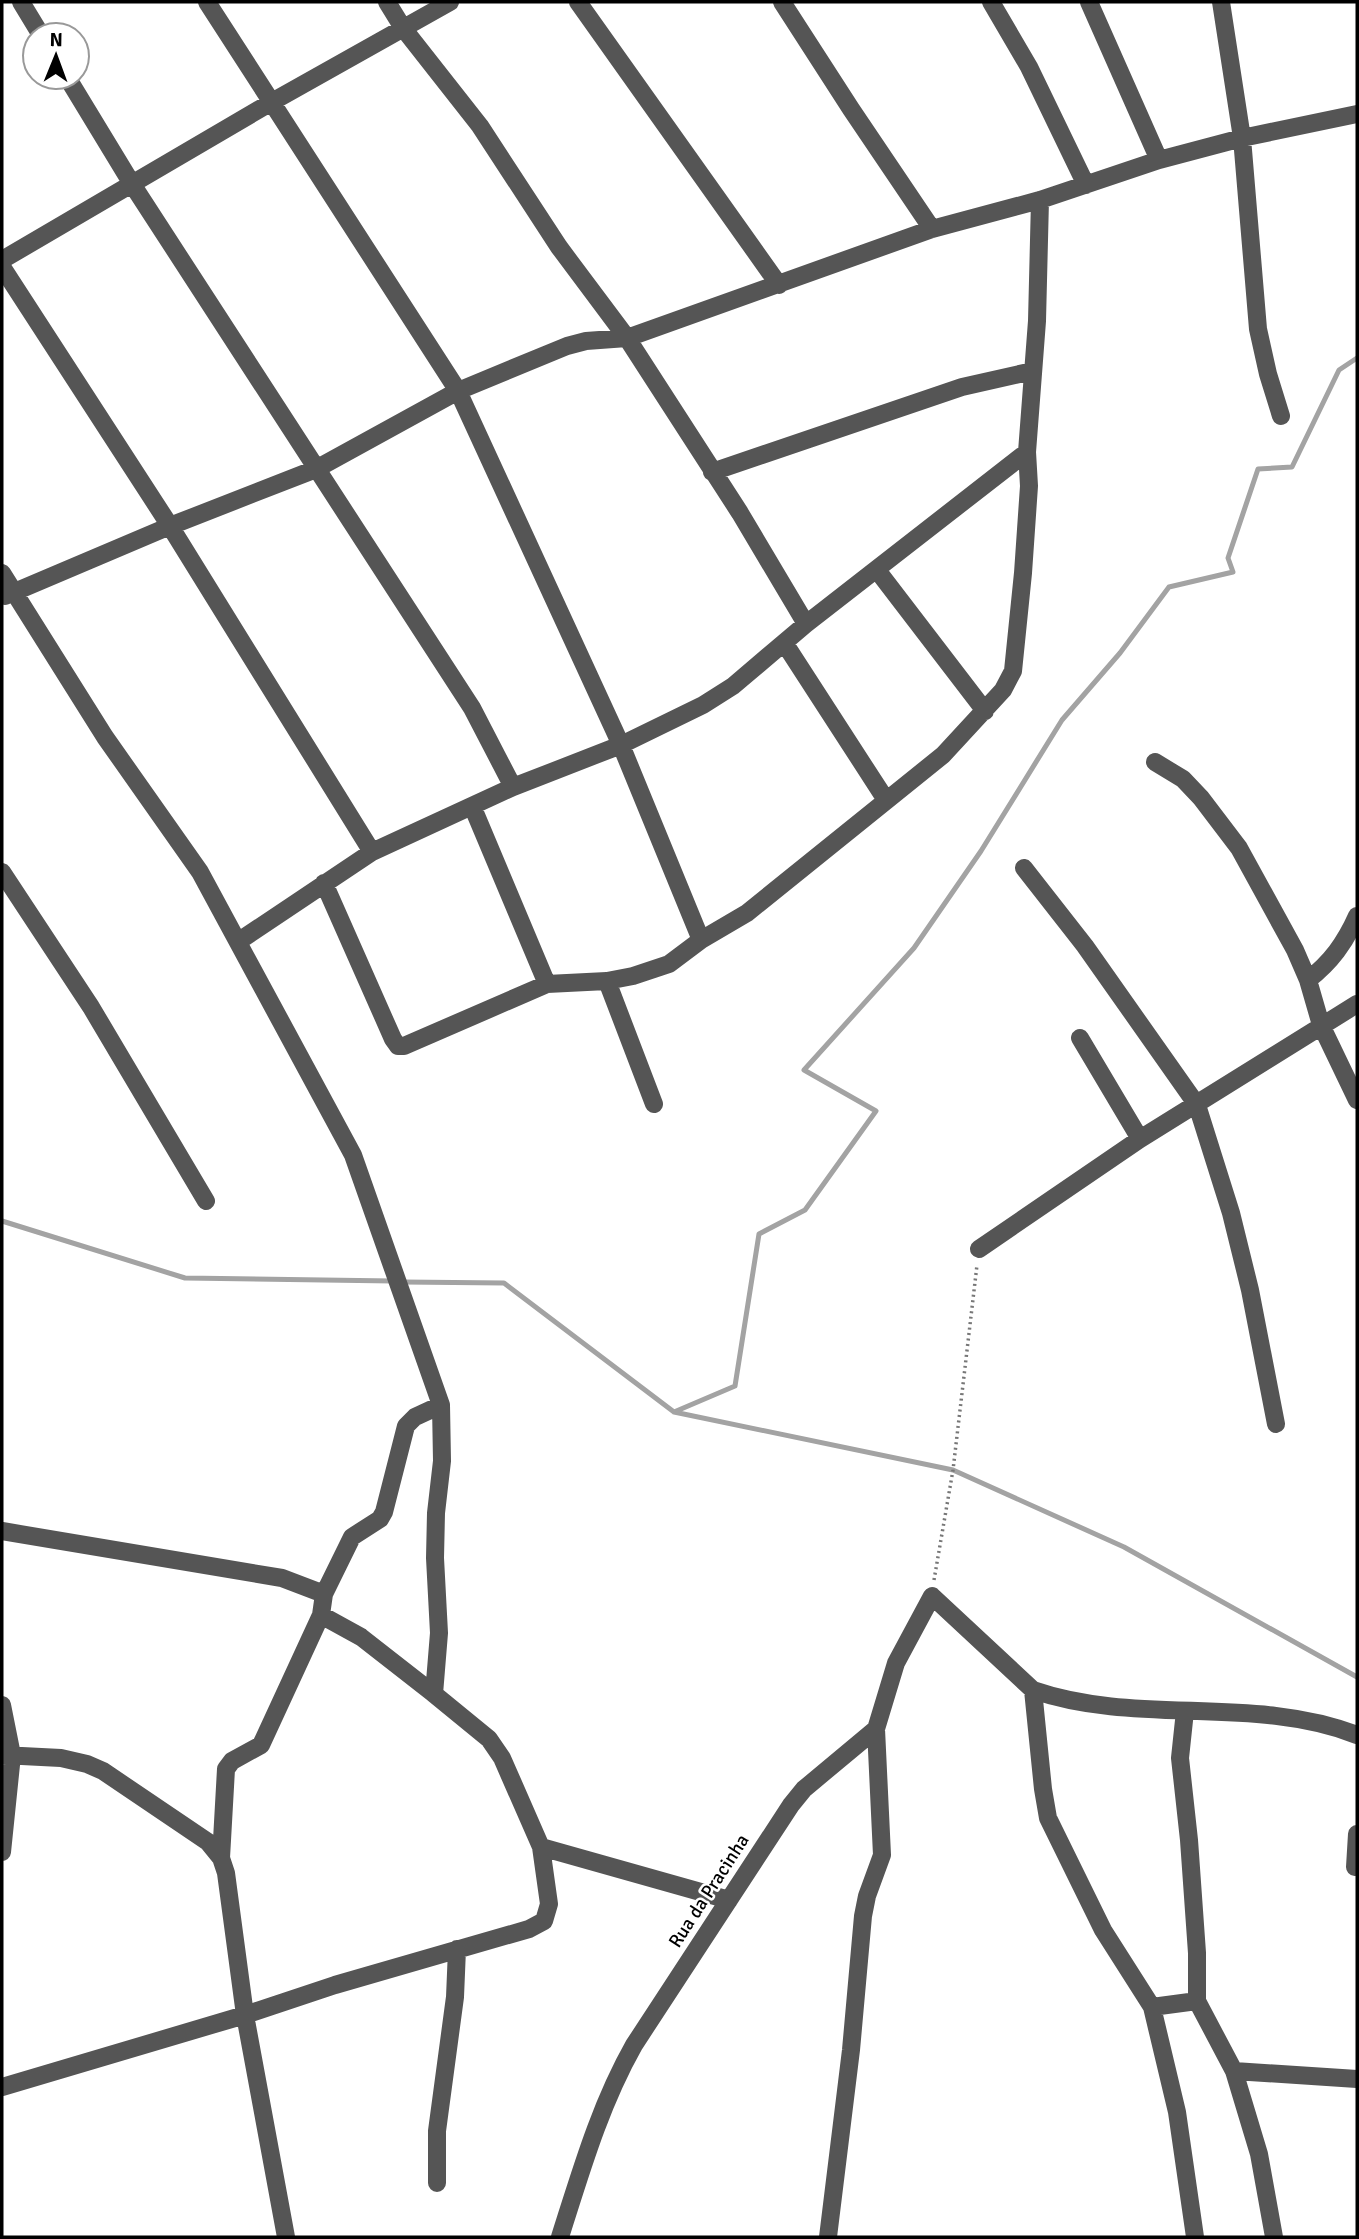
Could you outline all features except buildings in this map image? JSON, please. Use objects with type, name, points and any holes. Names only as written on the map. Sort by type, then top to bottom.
[{"type":"street","points":[[21,2],[33,21]]},
{"type":"street","points":[[206,2],[458,391],[621,745],[701,940]]},
{"type":"street","points":[[387,2],[403,28],[480,126],[559,247],[627,338],[806,624]]},
{"type":"street","points":[[2,260],[270,103],[450,2]]},
{"type":"street","points":[[578,2],[779,285]]},
{"type":"street","points":[[782,2],[932,229]]},
{"type":"street","points":[[992,2],[1029,66],[1086,185]]},
{"type":"street","points":[[1089,2],[1159,160]]},
{"type":"street","points":[[1221,2],[1242,138],[1258,329],[1281,416]]},
{"type":"street","points":[[76,91],[132,184],[471,708],[513,787]]},
{"type":"street","points":[[7,595],[170,526],[316,469],[458,391],[567,346],[586,341],[627,338],[932,229],[1040,200],[1159,160],[1242,138],[1357,114]]},
{"type":"street","points":[[324,883],[398,1046],[404,1046],[547,984],[607,981],[669,964],[701,940],[747,913],[943,755],[985,711],[1013,671],[1029,486],[1027,452],[1039,268],[1040,200]]},
{"type":"street","points":[[2,267],[170,526],[372,852]]},
{"type":"street","points":[[712,472],[962,387],[1033,371]]},
{"type":"street","points":[[239,941],[372,852],[473,808],[513,787],[621,745],[703,705],[733,686],[806,624],[1027,452]]},
{"type":"street","points":[[877,570],[985,711]]},
{"type":"street","points":[[2,573],[7,595],[200,872],[353,1155],[441,1405],[442,1461],[436,1513],[435,1558],[439,1633],[434,1694]]},
{"type":"street","points":[[785,644],[886,800]]},
{"type":"street","points":[[1155,762],[1183,779],[1201,798],[1238,848],[1295,950],[1308,980],[1321,1025],[1357,1100]]},
{"type":"street","points":[[473,808],[547,984]]},
{"type":"street","points":[[1024,868],[1085,946],[1197,1105],[1231,1213],[1250,1290],[1276,1423]]},
{"type":"street","points":[[2,872],[91,1007],[206,1201]]},
{"type":"street","points":[[1308,980],[1335,956],[1347,940],[1357,916]]},
{"type":"street","points":[[607,981],[654,1104]]},
{"type":"street","points":[[979,1249],[1140,1139],[1357,1004]]},
{"type":"street","points":[[1080,1038],[1140,1139]]},
{"type":"street","points":[[221,1858],[226,1769],[233,1761],[261,1745],[321,1615],[324,1594],[352,1537],[380,1519],[384,1512],[405,1426],[415,1417],[441,1405]]},
{"type":"street","points":[[2,1531],[282,1578],[324,1594]]},
{"type":"street","points":[[828,2237],[851,2050],[863,1916],[881,1855],[882,1821],[876,1729],[896,1663],[932,1596],[1034,1689],[1075,1702],[1282,1717],[1339,1728],[1357,1735]]},
{"type":"street","points":[[2,2087],[457,1949],[530,1930],[544,1921],[549,1904],[541,1847],[502,1758],[489,1739],[360,1637],[321,1615]]},
{"type":"street","points":[[1034,1689],[1048,1818],[1103,1930],[1152,2007],[1177,2112],[1195,2237]]},
{"type":"street","points":[[2,1705],[7,1755],[2,1852]]},
{"type":"street","points":[[1185,1711],[1180,1758],[1197,1953],[1197,2001],[1234,2071],[1259,2154],[1274,2237]]},
{"type":"street","name":"Rua da Pracinha","points":[[560,2237],[597,2123],[615,2078],[634,2045],[791,1805],[804,1789],[876,1729]]},
{"type":"street","points":[[7,1755],[74,1760],[103,1771],[208,1842],[221,1858],[226,1873],[245,2015],[286,2237]]},
{"type":"street","points":[[1355,1867],[1357,1834]]},
{"type":"street","points":[[541,1847],[729,1900]]},
{"type":"street","points":[[437,2183],[437,2131],[455,1997],[457,1949]]},
{"type":"street","points":[[1152,2007],[1197,2001]]},
{"type":"street","points":[[1234,2071],[1357,2079]]},
{"type":"path","points":[[932,1596],[953,1469],[979,1249]]},
{"type":"waterway","points":[[674,1412],[735,1386],[759,1234],[805,1210],[876,1111],[804,1070],[914,948],[981,851],[1062,720],[1120,653],[1169,587],[1233,572],[1228,558],[1258,469],[1292,467],[1339,370],[1357,358]]},
{"type":"waterway","points":[[2,1221],[185,1278],[393,1281]]},
{"type":"waterway","points":[[403,1282],[504,1283],[674,1412],[953,1470],[1124,1547],[1357,1677]]}]
